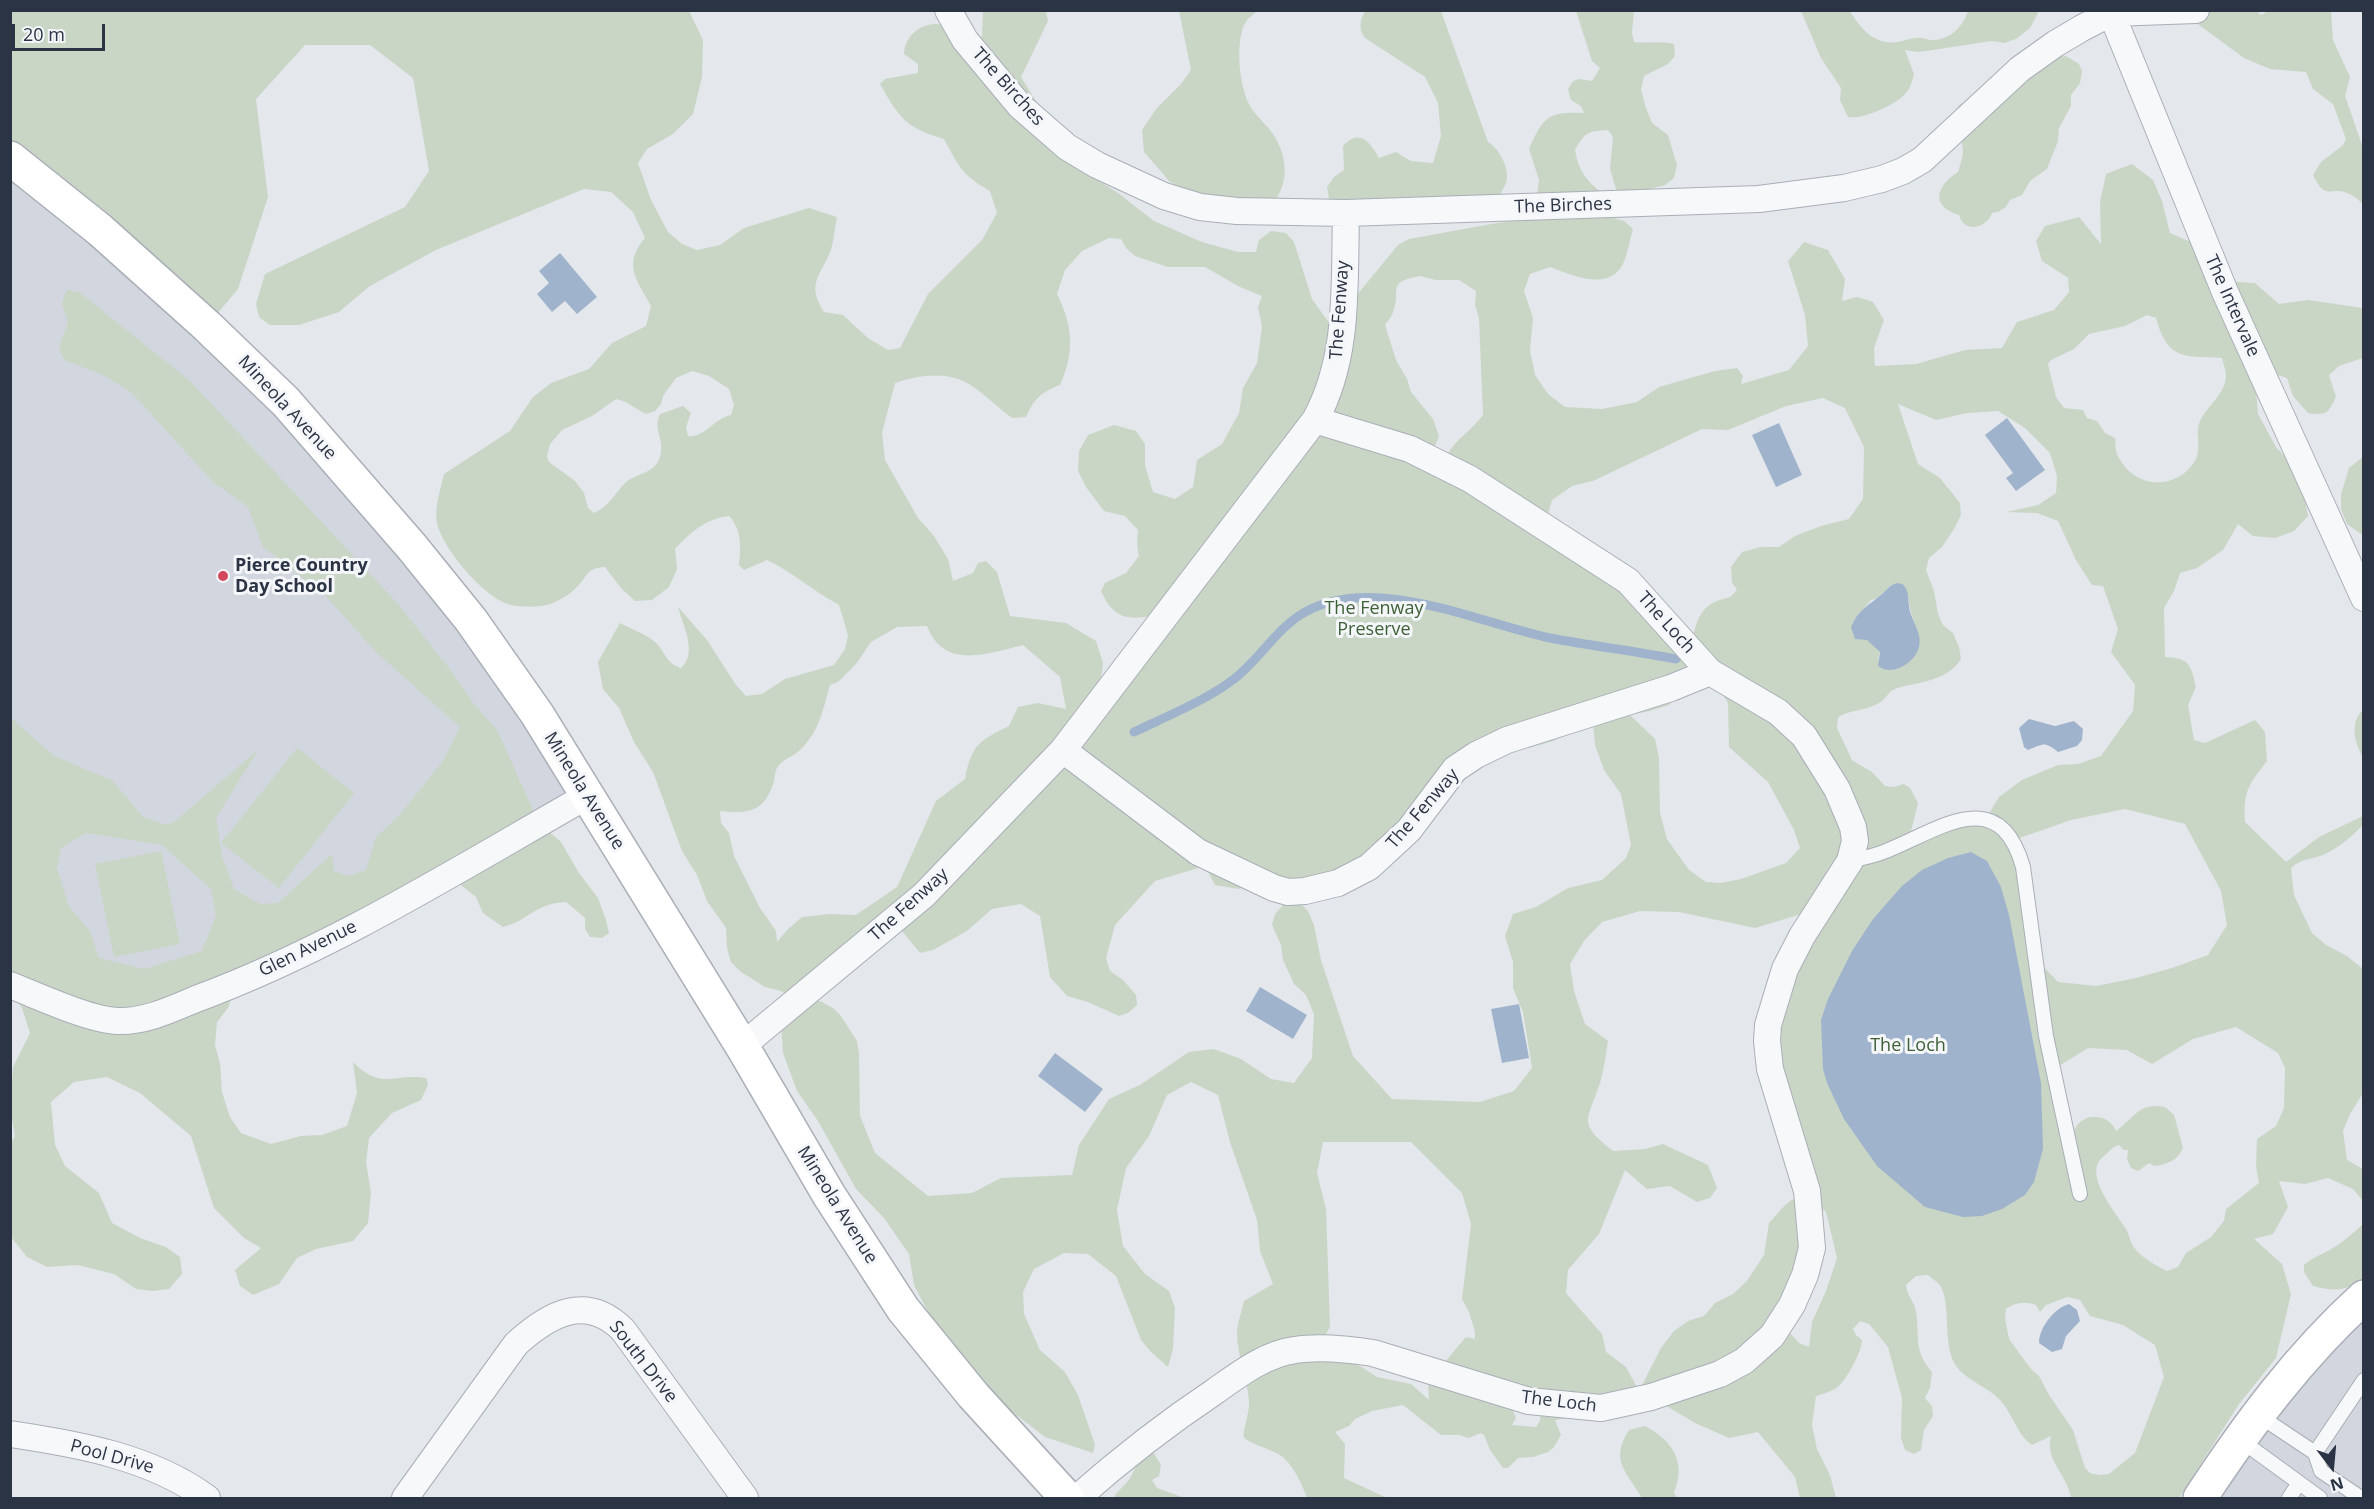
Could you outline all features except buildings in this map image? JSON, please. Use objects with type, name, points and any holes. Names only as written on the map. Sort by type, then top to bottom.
[{"type":"main road","name":"Mineola Avenue","points":[[10,158],[100,230],[207,326],[286,402],[412,547],[471,620],[537,714],[742,1046],[829,1195],[903,1309],[973,1395],[1067,1498]]},
{"type":"main road","points":[[2200,1498],[2249,1427],[2293,1370],[2328,1329],[2364,1297]]},
{"type":"street","name":"The Birches","points":[[948,10],[965,40],[1020,106],[1067,147],[1098,165],[1164,196],[1200,207],[1237,212],[1346,213],[1759,199],[1845,188],[1882,179],[1922,160],[2020,69],[2055,44],[2110,12],[2196,10]]},
{"type":"street","name":"The Intervale","points":[[2110,12],[2225,292],[2364,598]]},
{"type":"street","name":"The Fenway","points":[[742,1046],[924,895],[1063,750],[1315,420],[1327,398],[1336,373],[1343,317],[1346,213]]},
{"type":"street","name":"The Loch","points":[[1077,1498],[1162,1428],[1204,1398],[1255,1365],[1294,1350],[1350,1349],[1372,1353],[1529,1401],[1591,1408],[1624,1405],[1689,1385],[1733,1368],[1752,1355],[1772,1336],[1783,1322],[1805,1275],[1812,1248],[1807,1191],[1770,1069],[1767,1041],[1768,1025],[1785,969],[1802,936],[1850,861],[1855,841],[1853,827],[1838,789],[1804,736],[1778,712],[1710,672],[1628,581],[1470,479],[1410,448],[1315,420]]},
{"type":"street","name":"The Fenway","points":[[1063,750],[1198,852],[1274,888],[1288,892],[1305,891],[1338,884],[1369,867],[1409,830],[1451,773],[1476,755],[1507,740],[1671,688],[1710,672]]},
{"type":"street","name":"Glen Avenue","points":[[10,985],[46,1000],[104,1019],[129,1021],[156,1014],[236,984],[334,938],[587,796]]},
{"type":"street","name":"South Drive","points":[[405,1498],[516,1344],[532,1329],[551,1318],[572,1311],[589,1309],[611,1318],[623,1330],[745,1498]]},
{"type":"street","name":"Pool Drive","points":[[10,1434],[116,1455],[165,1472],[207,1498]]},
{"type":"lane","points":[[1850,861],[1884,852],[1924,834],[1969,818],[1986,818],[2014,840],[2023,867],[2046,1036],[2080,1194]]},
{"type":"lane","points":[[2315,1453],[2364,1380]]},
{"type":"lane","points":[[2249,1427],[2315,1453]]},
{"type":"lane","points":[[2249,1427],[2299,1483],[2319,1498]]},
{"type":"lane","points":[[2315,1453],[2321,1471],[2361,1498]]},
{"type":"lane","points":[[2289,1498],[2299,1483]]},
{"type":"shaded area","name":"Pierce Country Day School","points":[[10,158],[286,402],[587,796],[236,985],[11,985]]},
{"type":"shaded area","points":[[2363,1296],[2363,1498],[2199,1498]]},
{"type":"green space","name":"The Fenway Preserve","points":[[10,11],[689,11],[703,40],[702,77],[693,114],[673,134],[647,149],[638,163],[651,200],[668,232],[682,244],[697,250],[720,245],[744,228],[809,208],[837,217],[829,256],[816,285],[818,301],[824,312],[843,315],[868,338],[888,350],[900,348],[928,294],[982,240],[997,213],[990,191],[973,180],[962,169],[944,139],[920,130],[905,120],[893,106],[880,84],[885,79],[918,73],[918,64],[904,54],[907,42],[918,29],[940,24],[982,37],[983,13],[979,11],[1046,11],[1048,21],[1021,77],[1077,167],[1118,193],[1154,221],[1202,242],[1238,252],[1256,252],[1259,240],[1271,231],[1286,233],[1294,242],[1312,299],[1330,324],[1398,245],[1409,239],[1497,223],[1542,218],[1537,196],[1539,180],[1529,149],[1539,129],[1549,118],[1563,113],[1584,113],[1581,106],[1571,100],[1568,89],[1573,81],[1580,79],[1592,81],[1600,68],[1592,61],[1576,11],[1634,11],[1632,33],[1634,42],[1674,44],[1675,56],[1668,64],[1644,76],[1641,90],[1652,123],[1668,135],[1677,165],[1674,178],[1665,185],[1625,195],[1616,189],[1610,169],[1613,137],[1608,130],[1591,132],[1585,136],[1575,150],[1576,157],[1584,174],[1601,192],[1601,214],[1624,221],[1633,229],[1626,256],[1621,268],[1604,279],[1583,278],[1550,267],[1530,274],[1524,291],[1533,318],[1530,350],[1535,375],[1548,394],[1565,407],[1602,409],[1637,402],[1659,387],[1715,371],[1737,368],[1743,376],[1741,384],[1789,370],[1808,346],[1805,315],[1788,261],[1804,242],[1828,250],[1845,279],[1842,301],[1857,297],[1873,302],[1884,320],[1874,348],[1875,366],[1916,364],[1965,350],[2002,348],[2017,322],[2054,310],[2069,292],[2068,278],[2042,261],[2036,241],[2045,226],[2079,217],[2101,244],[2100,202],[2106,174],[2132,164],[2153,180],[2162,201],[2170,233],[2193,243],[2221,281],[2255,283],[2279,304],[2308,300],[2363,308],[2363,358],[2339,366],[2329,375],[2336,397],[2326,412],[2308,413],[2293,396],[2287,378],[2254,367],[2258,414],[2276,447],[2293,465],[2304,494],[2308,516],[2294,531],[2275,538],[2253,536],[2238,524],[2223,550],[2197,568],[2180,573],[2174,591],[2164,608],[2165,657],[2184,661],[2193,673],[2196,687],[2188,705],[2194,740],[2205,743],[2255,720],[2265,732],[2267,761],[2248,789],[2245,822],[2286,862],[2319,837],[2363,816],[2363,825],[2341,845],[2291,868],[2294,895],[2312,933],[2363,969],[2363,1093],[2343,1131],[2347,1160],[2363,1169],[2363,1201],[2353,1189],[2328,1178],[2305,1184],[2279,1181],[2288,1207],[2273,1234],[2254,1239],[2282,1264],[2291,1294],[2276,1358],[2239,1404],[2179,1498],[2071,1498],[2066,1482],[2053,1460],[2051,1436],[2032,1445],[2022,1436],[2000,1400],[1956,1366],[1949,1346],[1943,1292],[1939,1284],[1928,1275],[1916,1276],[1906,1285],[1915,1308],[1918,1344],[1922,1357],[1932,1372],[1930,1388],[1925,1398],[1932,1406],[1933,1416],[1924,1430],[1921,1450],[1914,1454],[1905,1450],[1901,1438],[1902,1398],[1888,1347],[1869,1324],[1860,1321],[1853,1329],[1862,1340],[1856,1359],[1839,1386],[1816,1396],[1812,1425],[1817,1449],[1830,1475],[1836,1498],[1800,1498],[1795,1477],[1758,1432],[1729,1438],[1695,1423],[1658,1401],[1579,1412],[1568,1418],[1555,1420],[1561,1435],[1554,1447],[1548,1452],[1533,1457],[1518,1458],[1508,1468],[1503,1468],[1481,1433],[1469,1438],[1459,1435],[1441,1435],[1403,1405],[1372,1411],[1335,1432],[1345,1444],[1344,1478],[1387,1498],[1307,1498],[1298,1477],[1284,1458],[1244,1437],[1249,1402],[1237,1342],[1238,1325],[1244,1301],[1273,1284],[1260,1251],[1257,1220],[1230,1142],[1218,1095],[1191,1082],[1167,1095],[1149,1136],[1126,1168],[1117,1210],[1123,1246],[1145,1274],[1169,1291],[1175,1308],[1173,1349],[1168,1367],[1141,1340],[1116,1276],[1088,1254],[1064,1253],[1034,1269],[1023,1292],[1024,1314],[1040,1350],[1065,1372],[1078,1395],[1095,1445],[1093,1453],[1045,1437],[1002,1404],[931,1318],[914,1285],[909,1254],[884,1218],[856,1189],[818,1121],[797,1091],[783,1053],[781,1025],[788,995],[765,987],[741,972],[731,962],[727,948],[726,928],[707,901],[697,875],[682,851],[653,772],[634,742],[619,708],[603,689],[598,662],[620,623],[654,641],[668,660],[681,668],[686,662],[689,647],[678,607],[707,640],[736,685],[746,696],[762,694],[785,679],[834,665],[845,649],[848,635],[839,605],[767,560],[744,570],[739,565],[738,533],[729,516],[699,527],[675,549],[677,569],[669,587],[652,600],[635,601],[621,588],[605,567],[588,573],[574,590],[555,602],[537,606],[511,605],[487,592],[465,570],[447,545],[437,523],[437,505],[444,474],[510,431],[533,397],[551,383],[589,369],[612,343],[646,326],[651,306],[637,280],[633,265],[634,256],[645,238],[633,212],[611,192],[584,189],[436,250],[370,286],[339,312],[299,325],[270,325],[259,317],[256,304],[265,274],[405,207],[429,171],[413,78],[370,45],[305,45],[256,99],[268,197],[238,289],[207,326],[11,158]],"holes":[[[1109,238],[1121,239],[1126,248],[1135,256],[1168,267],[1205,267],[1240,287],[1262,296],[1258,307],[1262,327],[1257,363],[1243,388],[1239,413],[1222,444],[1197,460],[1193,487],[1175,499],[1153,492],[1145,465],[1145,444],[1136,431],[1114,425],[1088,435],[1079,451],[1078,471],[1086,487],[1104,511],[1125,516],[1138,530],[1139,556],[1126,573],[1105,583],[1101,591],[1113,610],[1128,617],[1136,618],[1167,613],[1101,680],[1103,663],[1096,641],[1066,623],[1010,616],[997,572],[986,561],[978,563],[973,573],[953,581],[948,559],[934,536],[918,518],[885,460],[882,433],[895,383],[924,376],[954,378],[977,390],[1012,418],[1026,417],[1039,397],[1060,385],[1068,361],[1070,339],[1066,317],[1057,294],[1065,270],[1082,251]],[[1420,276],[1436,280],[1459,280],[1476,291],[1483,415],[1447,455],[1428,451],[1436,444],[1439,436],[1433,419],[1411,392],[1407,379],[1396,360],[1385,325],[1395,305],[1398,284],[1409,278]],[[2147,315],[2156,318],[2166,342],[2178,353],[2187,356],[2222,358],[2226,374],[2225,383],[2199,424],[2198,454],[2193,464],[2184,473],[2164,482],[2143,480],[2125,466],[2117,454],[2115,438],[2105,433],[2097,421],[2087,418],[2083,410],[2064,408],[2056,397],[2048,364],[2051,360],[2074,349],[2089,334],[2125,326]],[[692,371],[709,376],[729,389],[734,405],[731,415],[694,436],[688,436],[686,427],[691,413],[683,406],[660,414],[657,425],[661,451],[656,465],[629,480],[607,504],[594,513],[588,508],[584,493],[575,481],[549,462],[547,456],[550,444],[562,430],[592,416],[616,399],[646,414],[655,411],[661,404],[663,396],[676,378]],[[1823,398],[1845,408],[1864,447],[1863,499],[1849,519],[1795,536],[1779,547],[1761,547],[1742,552],[1731,567],[1732,583],[1737,589],[1731,596],[1717,601],[1703,611],[1693,636],[1550,531],[1548,514],[1552,500],[1572,486],[1593,481],[1702,429],[1728,430],[1786,406]],[[1898,404],[1936,420],[1967,413],[1998,411],[2025,428],[2050,453],[2057,476],[2056,493],[2038,505],[2007,512],[2037,513],[2058,521],[2076,560],[2092,585],[2103,586],[2118,629],[2111,652],[2135,685],[2133,711],[2101,756],[2078,764],[2058,765],[2022,780],[1999,797],[1990,812],[1995,822],[1953,822],[1921,835],[1911,831],[1918,803],[1910,788],[1904,784],[1894,787],[1885,786],[1872,772],[1852,760],[1837,728],[1838,717],[1877,704],[1895,689],[1932,680],[1955,667],[1961,659],[1953,633],[1943,625],[1938,614],[1934,591],[1926,570],[1929,558],[1942,547],[1954,529],[1961,515],[1960,503],[1940,478],[1918,464]],[[1891,585],[1908,595],[1919,648],[1878,659],[1880,652],[1852,623],[1871,600],[1878,598]],[[927,626],[934,640],[944,649],[955,654],[981,655],[1023,645],[1060,677],[1066,709],[1038,703],[1018,707],[1009,726],[978,745],[970,758],[965,779],[936,801],[897,887],[856,915],[829,914],[802,917],[777,942],[776,931],[760,908],[734,856],[729,833],[721,823],[720,811],[747,811],[761,805],[770,791],[778,766],[799,751],[816,729],[830,685],[838,682],[856,664],[871,642],[897,627]],[[1709,673],[1728,703],[1729,747],[1768,782],[1794,830],[1800,848],[1786,863],[1741,879],[1721,883],[1706,882],[1689,870],[1667,839],[1660,813],[1659,758],[1655,739],[1630,715],[1669,705],[1693,679]],[[1593,723],[1595,745],[1604,770],[1621,794],[1631,845],[1626,858],[1602,880],[1568,888],[1536,907],[1513,914],[1505,936],[1513,962],[1513,988],[1523,1012],[1532,1068],[1514,1091],[1480,1102],[1392,1099],[1353,1056],[1321,960],[1314,925],[1308,911],[1289,892],[1381,857],[1476,755],[1507,740],[1529,748],[1553,741]],[[2125,809],[2185,824],[2221,891],[2227,925],[2208,955],[2136,978],[2096,986],[2058,982],[2034,957],[2014,840],[2071,820]],[[1205,866],[1215,885],[1239,889],[1259,881],[1284,904],[1275,914],[1272,925],[1281,945],[1283,960],[1294,984],[1306,995],[1314,1014],[1312,1058],[1294,1083],[1271,1079],[1241,1059],[1214,1049],[1189,1052],[1140,1085],[1109,1099],[1079,1145],[1072,1175],[1001,1178],[972,1193],[928,1196],[875,1153],[860,1116],[857,1041],[841,1016],[833,1008],[814,998],[899,907],[902,931],[920,953],[933,950],[967,931],[992,909],[1021,904],[1040,916],[1050,977],[1067,996],[1088,1002],[1119,1016],[1128,1013],[1137,1005],[1136,995],[1123,980],[1110,971],[1106,958],[1115,925],[1155,881]],[[1824,901],[1768,1025],[1804,1191],[1785,1205],[1769,1223],[1764,1255],[1747,1281],[1733,1294],[1715,1303],[1704,1316],[1688,1321],[1674,1331],[1661,1348],[1639,1391],[1626,1367],[1606,1352],[1602,1334],[1566,1293],[1568,1270],[1599,1234],[1625,1170],[1647,1189],[1670,1186],[1697,1202],[1710,1198],[1717,1188],[1708,1165],[1663,1144],[1645,1149],[1613,1151],[1594,1134],[1588,1121],[1589,1114],[1601,1078],[1608,1041],[1585,1024],[1574,991],[1570,964],[1584,941],[1602,922],[1640,911],[1679,912],[1755,928],[1798,915]],[[2236,1027],[2278,1053],[2285,1068],[2284,1108],[2276,1126],[2257,1139],[2256,1166],[2259,1183],[2226,1209],[2224,1221],[2211,1237],[2186,1253],[2178,1267],[2167,1271],[2144,1258],[2133,1246],[2126,1229],[2103,1193],[2096,1172],[2098,1163],[2119,1145],[2124,1150],[2128,1150],[2127,1159],[2131,1168],[2138,1171],[2149,1163],[2154,1166],[2175,1159],[2183,1148],[2174,1115],[2165,1107],[2149,1107],[2137,1112],[2116,1131],[2109,1121],[2091,1117],[2080,1122],[2070,1141],[2059,1066],[2088,1048],[2127,1050],[2152,1064],[2193,1039]],[[1323,1142],[1411,1142],[1462,1193],[1471,1224],[1462,1299],[1469,1312],[1475,1339],[1466,1337],[1428,1382],[1429,1400],[1411,1384],[1377,1377],[1360,1366],[1320,1348],[1330,1326],[1326,1209],[1317,1173]],[[1807,1195],[1826,1212],[1837,1258],[1812,1322],[1809,1347],[1799,1343],[1789,1332]],[[2067,1297],[2080,1300],[2090,1316],[2123,1325],[2155,1345],[2164,1377],[2135,1453],[2109,1474],[2090,1473],[2085,1468],[2073,1430],[2039,1376],[2031,1369],[2009,1339],[2005,1318],[2006,1309],[2024,1303],[2036,1305],[2040,1312],[2046,1305]],[[1509,1401],[1540,1414],[1540,1421],[1536,1427],[1512,1425],[1516,1418]]]},
{"type":"green space","points":[[1179,11],[1258,11],[1247,20],[1243,28],[1240,38],[1240,63],[1246,98],[1278,142],[1284,160],[1282,187],[1273,203],[1212,206],[1170,182],[1144,152],[1142,130],[1156,109],[1181,84],[1191,70]]},
{"type":"green space","points":[[1365,11],[1441,11],[1488,142],[1499,153],[1506,168],[1506,181],[1499,197],[1330,205],[1327,187],[1334,177],[1344,170],[1343,146],[1349,141],[1355,138],[1364,139],[1379,158],[1396,152],[1411,161],[1433,163],[1441,136],[1438,103],[1425,77],[1365,38],[1360,24]]},
{"type":"green space","points":[[1801,11],[1850,11],[1858,24],[1869,34],[1890,43],[1912,38],[1935,40],[1947,37],[1960,26],[1968,11],[2037,11],[2030,28],[2016,39],[2004,43],[1992,41],[1919,52],[1905,50],[1914,74],[1908,91],[1888,106],[1871,114],[1848,117],[1840,100],[1841,88],[1821,58]]},
{"type":"green space","points":[[2180,11],[2258,11],[2260,15],[2267,11],[2331,11],[2333,40],[2350,77],[2345,96],[2363,148],[2363,204],[2347,193],[2325,191],[2313,175],[2321,162],[2343,145],[2346,139],[2333,104],[2313,89],[2306,72],[2270,69],[2244,58]]},
{"type":"green space","points":[[2066,56],[2079,64],[2082,71],[2080,83],[2071,95],[2071,106],[2059,128],[2058,141],[2047,169],[2030,181],[2022,195],[2010,200],[2006,207],[1998,212],[1992,213],[1981,225],[1970,227],[1966,225],[1959,215],[1943,206],[1939,195],[1945,183],[1958,172],[1963,155],[1955,113],[1958,107],[2055,57]]},
{"type":"green space","points":[[67,290],[79,292],[190,381],[398,604],[452,672],[474,704],[497,730],[539,823],[561,842],[579,873],[598,898],[609,933],[602,938],[590,937],[585,929],[585,918],[566,902],[546,906],[503,927],[483,913],[476,897],[461,885],[462,867],[236,985],[228,1008],[217,1022],[215,1045],[220,1063],[222,1092],[230,1117],[241,1133],[271,1144],[301,1136],[322,1135],[347,1126],[357,1093],[353,1062],[372,1076],[388,1079],[426,1078],[428,1085],[421,1100],[392,1113],[369,1138],[366,1162],[371,1193],[368,1223],[353,1241],[316,1249],[297,1258],[279,1284],[253,1295],[240,1286],[235,1270],[261,1248],[244,1238],[214,1208],[191,1136],[140,1093],[107,1077],[74,1082],[51,1102],[55,1145],[65,1166],[99,1193],[112,1223],[140,1238],[166,1247],[180,1257],[182,1274],[169,1289],[153,1291],[136,1289],[114,1274],[78,1265],[47,1267],[27,1257],[11,1237],[10,1144],[15,1136],[10,1109],[13,1067],[30,1033],[22,1008],[11,991],[11,718],[54,756],[113,781],[143,817],[163,824],[173,823],[258,750],[216,818],[222,856],[234,889],[260,904],[278,903],[332,854],[334,871],[349,876],[366,870],[376,837],[399,816],[443,761],[460,727],[375,651],[324,594],[263,547],[248,507],[213,482],[132,393],[103,375],[64,360],[59,347],[68,322],[62,303]],"holes":[[[86,833],[162,845],[211,889],[216,916],[202,951],[144,969],[99,958],[90,931],[69,907],[57,868],[61,848]]]},
{"type":"green space","points":[[2363,457],[2364,534],[2361,534],[2347,524],[2341,509],[2341,494],[2349,468]]},
{"type":"green space","points":[[2363,712],[2363,757],[2355,734],[2356,722]]},
{"type":"green space","points":[[297,748],[354,793],[279,888],[221,843]]},
{"type":"green space","points":[[161,851],[180,944],[114,957],[95,864]]},
{"type":"green space","points":[[2363,1224],[2363,1278],[2351,1286],[2340,1289],[2313,1286],[2304,1272],[2304,1265],[2337,1245]]},
{"type":"green space","points":[[1645,1426],[1663,1438],[1675,1453],[1679,1471],[1674,1492],[1677,1498],[1642,1498],[1622,1466],[1620,1450],[1629,1430]]},
{"type":"green space","points":[[1153,1452],[1161,1465],[1159,1476],[1152,1480],[1157,1488],[1185,1498],[1115,1498],[1115,1495],[1129,1480],[1141,1457]]},
{"type":"water","points":[[560,253],[597,297],[577,314],[565,301],[552,312],[537,294],[549,283],[539,271]]},
{"type":"water","points":[[2007,418],[2045,470],[2016,491],[2006,478],[2013,473],[1985,435]]},
{"type":"water","points":[[1779,423],[1802,475],[1776,487],[1752,435]]},
{"type":"water","points":[[1897,583],[1902,584],[1907,592],[1910,611],[1920,642],[1917,653],[1908,663],[1890,670],[1878,666],[1880,652],[1867,640],[1855,639],[1851,627],[1864,609],[1890,586]]},
{"type":"water","points":[[2029,719],[2055,726],[2074,721],[2083,729],[2082,740],[2077,746],[2058,752],[2044,745],[2028,750],[2024,747],[2019,728]]},
{"type":"water","name":"The Loch","points":[[1971,852],[1987,861],[2001,887],[2009,915],[2041,1083],[2043,1149],[2034,1182],[2025,1195],[2002,1209],[1982,1216],[1963,1217],[1925,1207],[1877,1166],[1844,1119],[1827,1083],[1823,1069],[1821,1020],[1828,999],[1852,951],[1873,919],[1902,886],[1922,870],[1948,858]]},
{"type":"water","points":[[1260,987],[1307,1015],[1293,1039],[1246,1011]]},
{"type":"water","points":[[1519,1004],[1529,1058],[1502,1063],[1491,1009]]},
{"type":"water","points":[[1055,1053],[1103,1089],[1085,1112],[1038,1076]]},
{"type":"water","points":[[2069,1304],[2077,1310],[2080,1321],[2066,1336],[2062,1349],[2052,1352],[2039,1343],[2042,1331],[2053,1314]]},
{"type":"waterway","points":[[1134,732],[1186,708],[1223,687],[1243,671],[1297,617],[1335,601],[1365,598],[1396,599],[1460,613],[1550,638],[1676,659]]},
{"type":"place","name":"Pierce Country Day School","points":[[223,576]]}]
